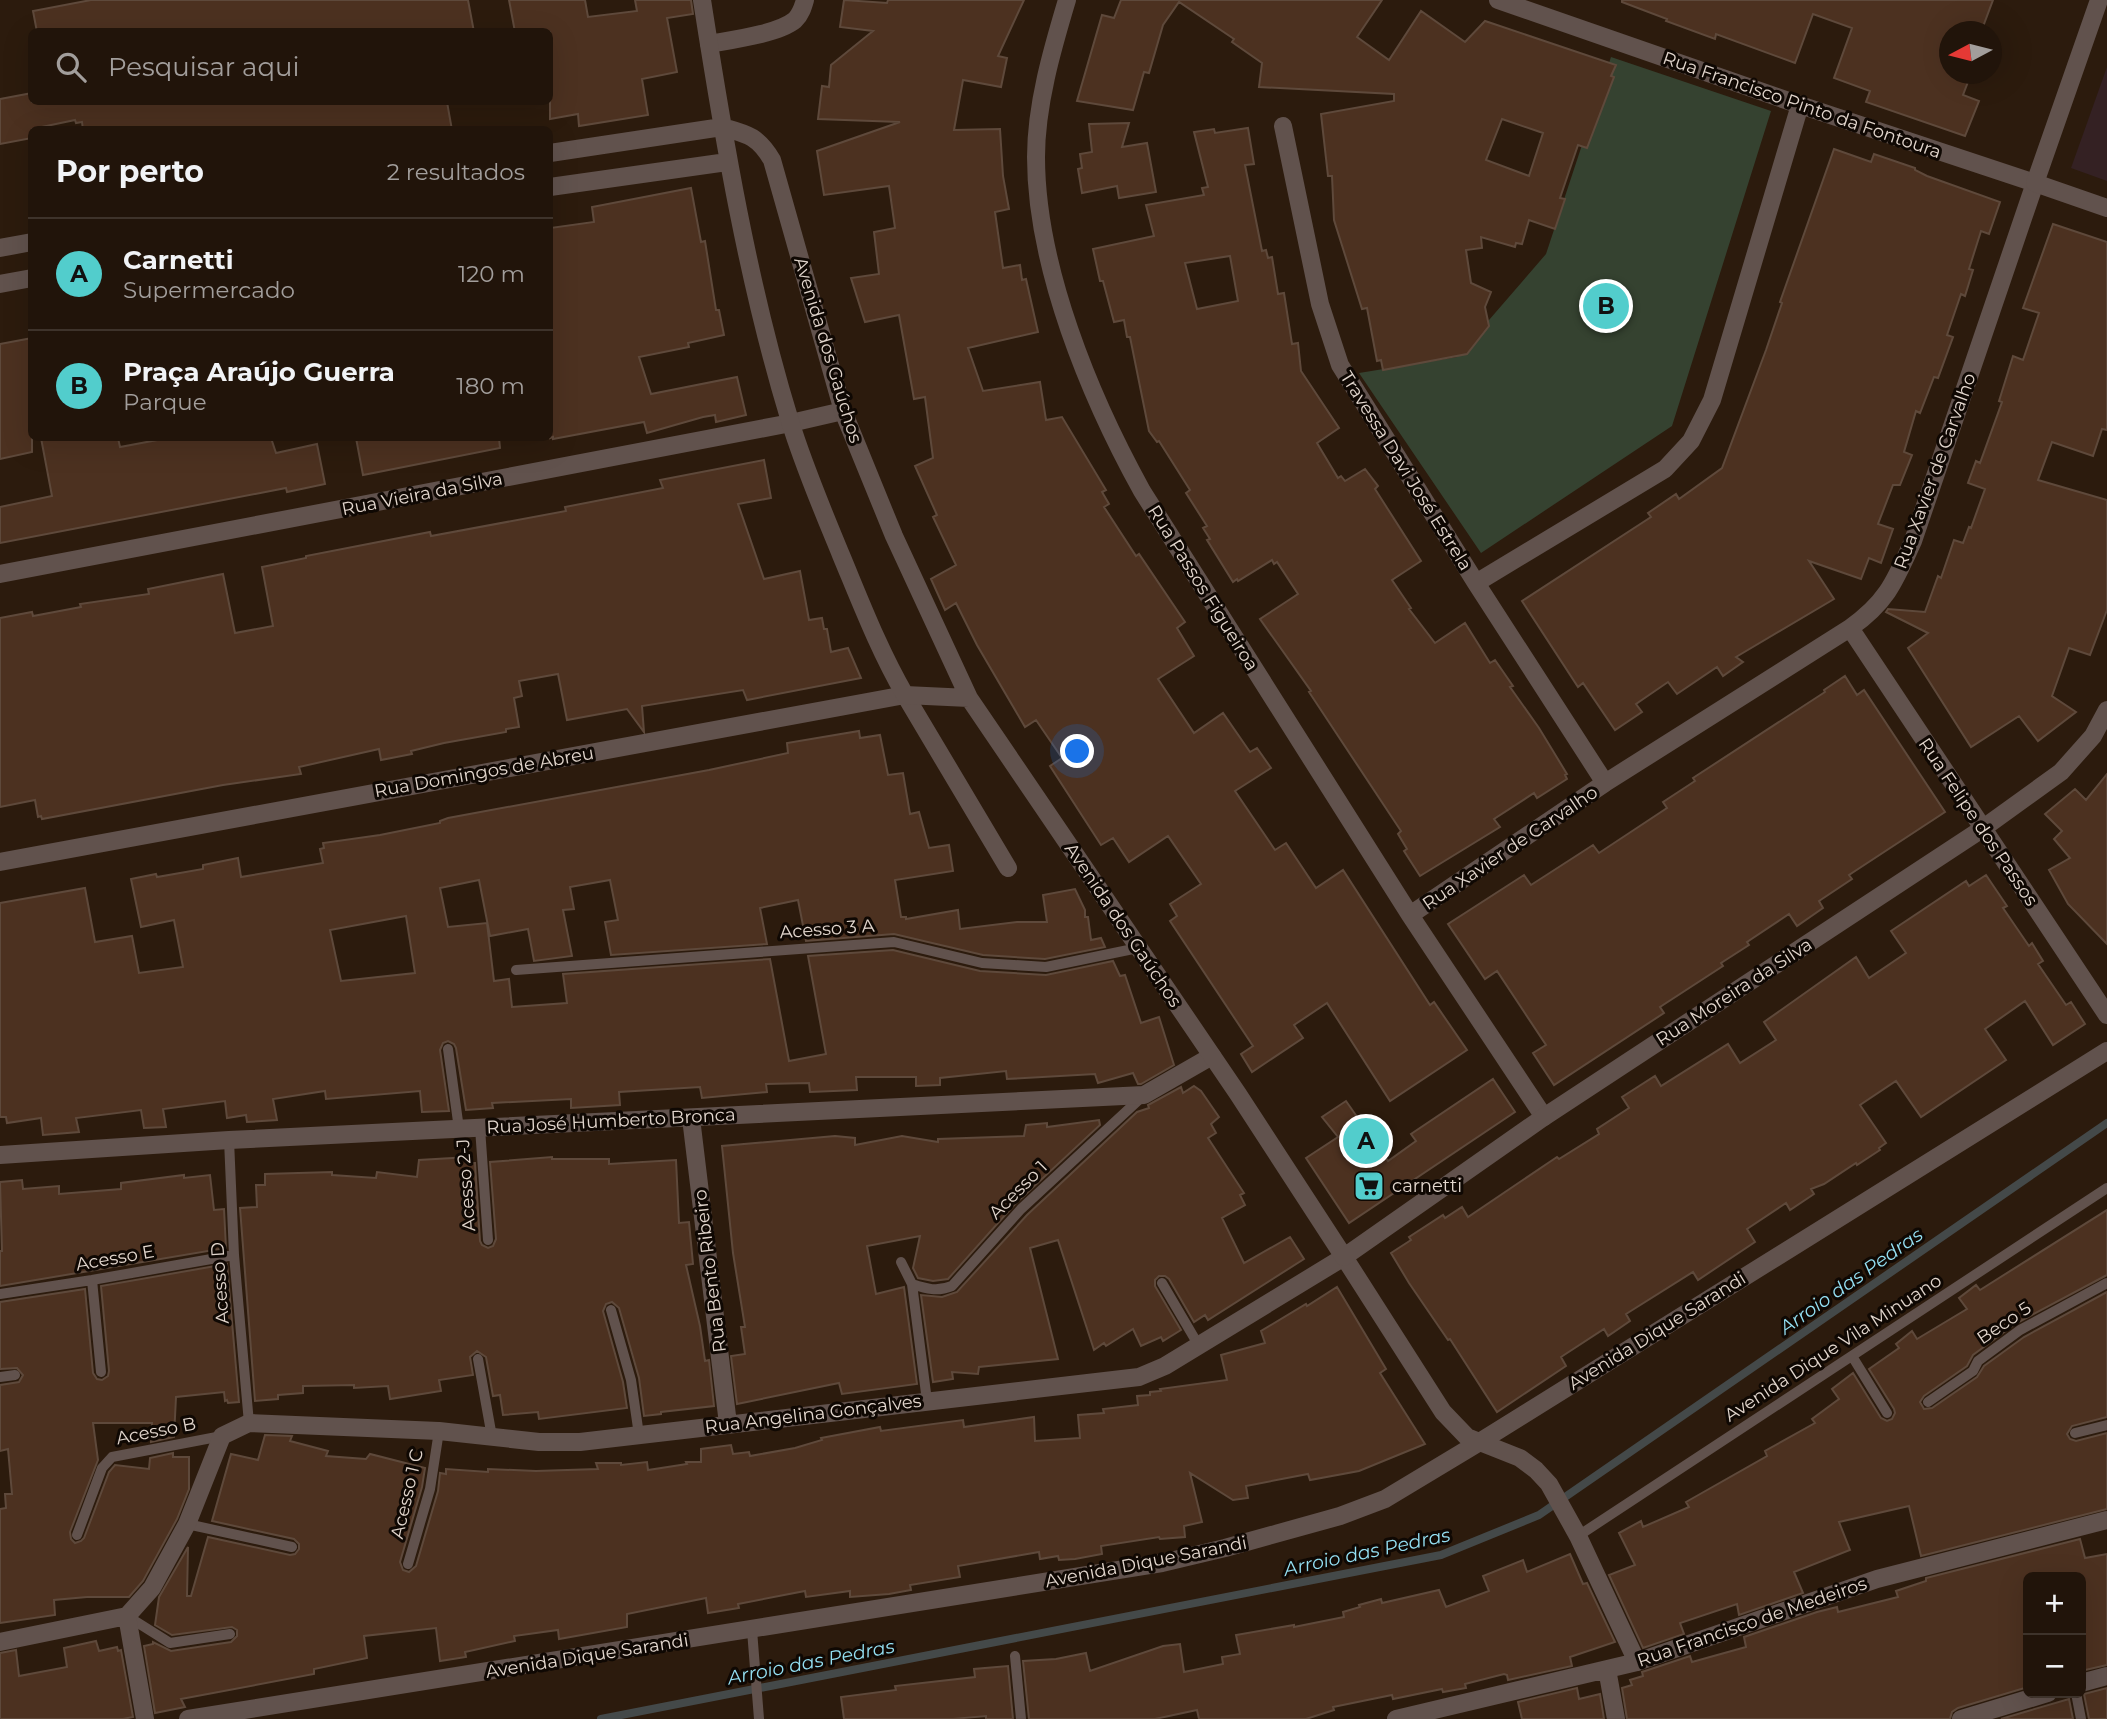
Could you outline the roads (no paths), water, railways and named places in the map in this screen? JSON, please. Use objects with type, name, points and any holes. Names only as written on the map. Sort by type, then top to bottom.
[{"type":"street","points":[[702,0],[727,162],[759,307],[791,424],[814,489],[888,665],[1008,868]]},
{"type":"street","points":[[709,44],[746,38],[784,26],[794,21],[801,13],[805,0]]},
{"type":"street","name":"Rua Passos Figueiroa","points":[[1067,0],[1042,103],[1036,155],[1039,208],[1069,326],[1113,440],[1142,491],[1410,915],[1544,1117]]},
{"type":"street","name":"Rua Francisco Pinto da Fontoura","points":[[1498,0],[1800,106],[2107,208]]},
{"type":"street","name":"Rua Xavier de Carvalho","points":[[1410,915],[1605,783],[1850,628],[1881,603],[1895,582],[1913,541],[2099,0]]},
{"type":"street","points":[[1476,583],[1665,469],[1691,441],[1712,400],[1800,106]]},
{"type":"street","name":"Travessa Davi José Estrela","points":[[1283,126],[1320,304],[1340,365],[1605,783]]},
{"type":"street","points":[[553,153],[722,127]]},
{"type":"street","name":"Avenida dos Gaúchos","points":[[722,127],[747,134],[763,144],[772,160],[843,411],[894,536],[969,698],[1212,1056],[1443,1412],[1455,1426],[1478,1443],[1520,1458],[1549,1484],[1637,1662]]},
{"type":"street","points":[[553,187],[727,162]]},
{"type":"street","points":[[0,248],[28,243]]},
{"type":"street","points":[[0,284],[28,279]]},
{"type":"street","name":"Rua Vieira da Silva","points":[[0,574],[791,424],[843,411]]},
{"type":"street","name":"Rua Felipe dos Passos","points":[[1850,628],[2107,1015]]},
{"type":"street","name":"Rua Domingos de Abreu","points":[[0,862],[905,695],[969,698]]},
{"type":"street","name":"Rua Moreira da Silva","points":[[1344,1257],[1544,1117],[1982,830],[2061,772],[2093,736],[2107,710]]},
{"type":"street","name":"Avenida Dique Sarandi","points":[[188,1719],[1162,1563],[1340,1516],[1385,1499],[1478,1443],[2107,1051]]},
{"type":"street","name":"Rua José Humberto Bronca","points":[[0,1154],[229,1139],[1144,1096],[1212,1056]]},
{"type":"street","name":"Rua Bento Ribeiro","points":[[691,1118],[728,1424]]},
{"type":"street","name":"Rua Angelina Gonçalves","points":[[249,1423],[439,1431],[539,1442],[580,1441],[1139,1377],[1154,1372],[1199,1346],[1344,1257]]},
{"type":"street","points":[[0,1642],[127,1616],[152,1588],[187,1524],[222,1436],[249,1423]]},
{"type":"street","name":"Rua Francisco de Medeiros","points":[[1396,1719],[1637,1662],[1877,1579],[2107,1520]]},
{"type":"street","points":[[127,1616],[145,1719]]},
{"type":"street","points":[[1607,1670],[1616,1719]]},
{"type":"street","points":[[2086,1682],[2107,1676]]},
{"type":"street","points":[[1961,1719],[2031,1698]]},
{"type":"lane","name":"Acesso 3 A","points":[[516,970],[894,942],[982,963],[1046,967],[1138,948]]},
{"type":"lane","points":[[448,1049],[459,1129]]},
{"type":"lane","name":"Acesso 1","points":[[912,1284],[931,1290],[952,1286],[1021,1209],[1144,1096]]},
{"type":"lane","name":"Acesso 2-J","points":[[480,1128],[488,1240]]},
{"type":"lane","name":"Acesso D","points":[[229,1139],[234,1255],[249,1423]]},
{"type":"lane","name":"Avenida Dique Vila Minuano","points":[[1575,1532],[1852,1356],[2107,1188]]},
{"type":"lane","name":"Acesso E","points":[[0,1294],[234,1255]]},
{"type":"lane","points":[[901,1262],[912,1284],[927,1401]]},
{"type":"lane","points":[[92,1280],[101,1372]]},
{"type":"lane","points":[[1162,1283],[1199,1346]]},
{"type":"lane","name":"Beco 5","points":[[1928,1402],[1973,1371],[1979,1362],[2020,1330],[2107,1283]]},
{"type":"lane","points":[[611,1310],[631,1380],[639,1435]]},
{"type":"lane","points":[[1852,1356],[1887,1413]]},
{"type":"lane","points":[[478,1359],[492,1437]]},
{"type":"lane","points":[[0,1377],[15,1375]]},
{"type":"lane","points":[[2075,1433],[2107,1425]]},
{"type":"lane","name":"Acesso 1 C","points":[[408,1564],[430,1489],[439,1431]]},
{"type":"lane","name":"Acesso B","points":[[77,1535],[102,1468],[112,1457],[222,1436]]},
{"type":"lane","points":[[187,1524],[292,1547]]},
{"type":"lane","points":[[127,1616],[170,1643],[230,1634]]},
{"type":"lane","points":[[752,1630],[759,1719]]},
{"type":"lane","points":[[1015,1656],[1021,1719]]},
{"type":"lane","points":[[2077,1698],[2081,1719]]},
{"type":"waterway","name":"Arroio das Pedras","points":[[601,1719],[1441,1555],[1539,1515],[2107,1123]]},
{"type":"place","name":"Praça Araújo Guerra","points":[[1606,306]]},
{"type":"place","name":"Carnetti","points":[[1366,1141]]},
{"type":"place","name":"carnetti","points":[[1369,1186]]}]
